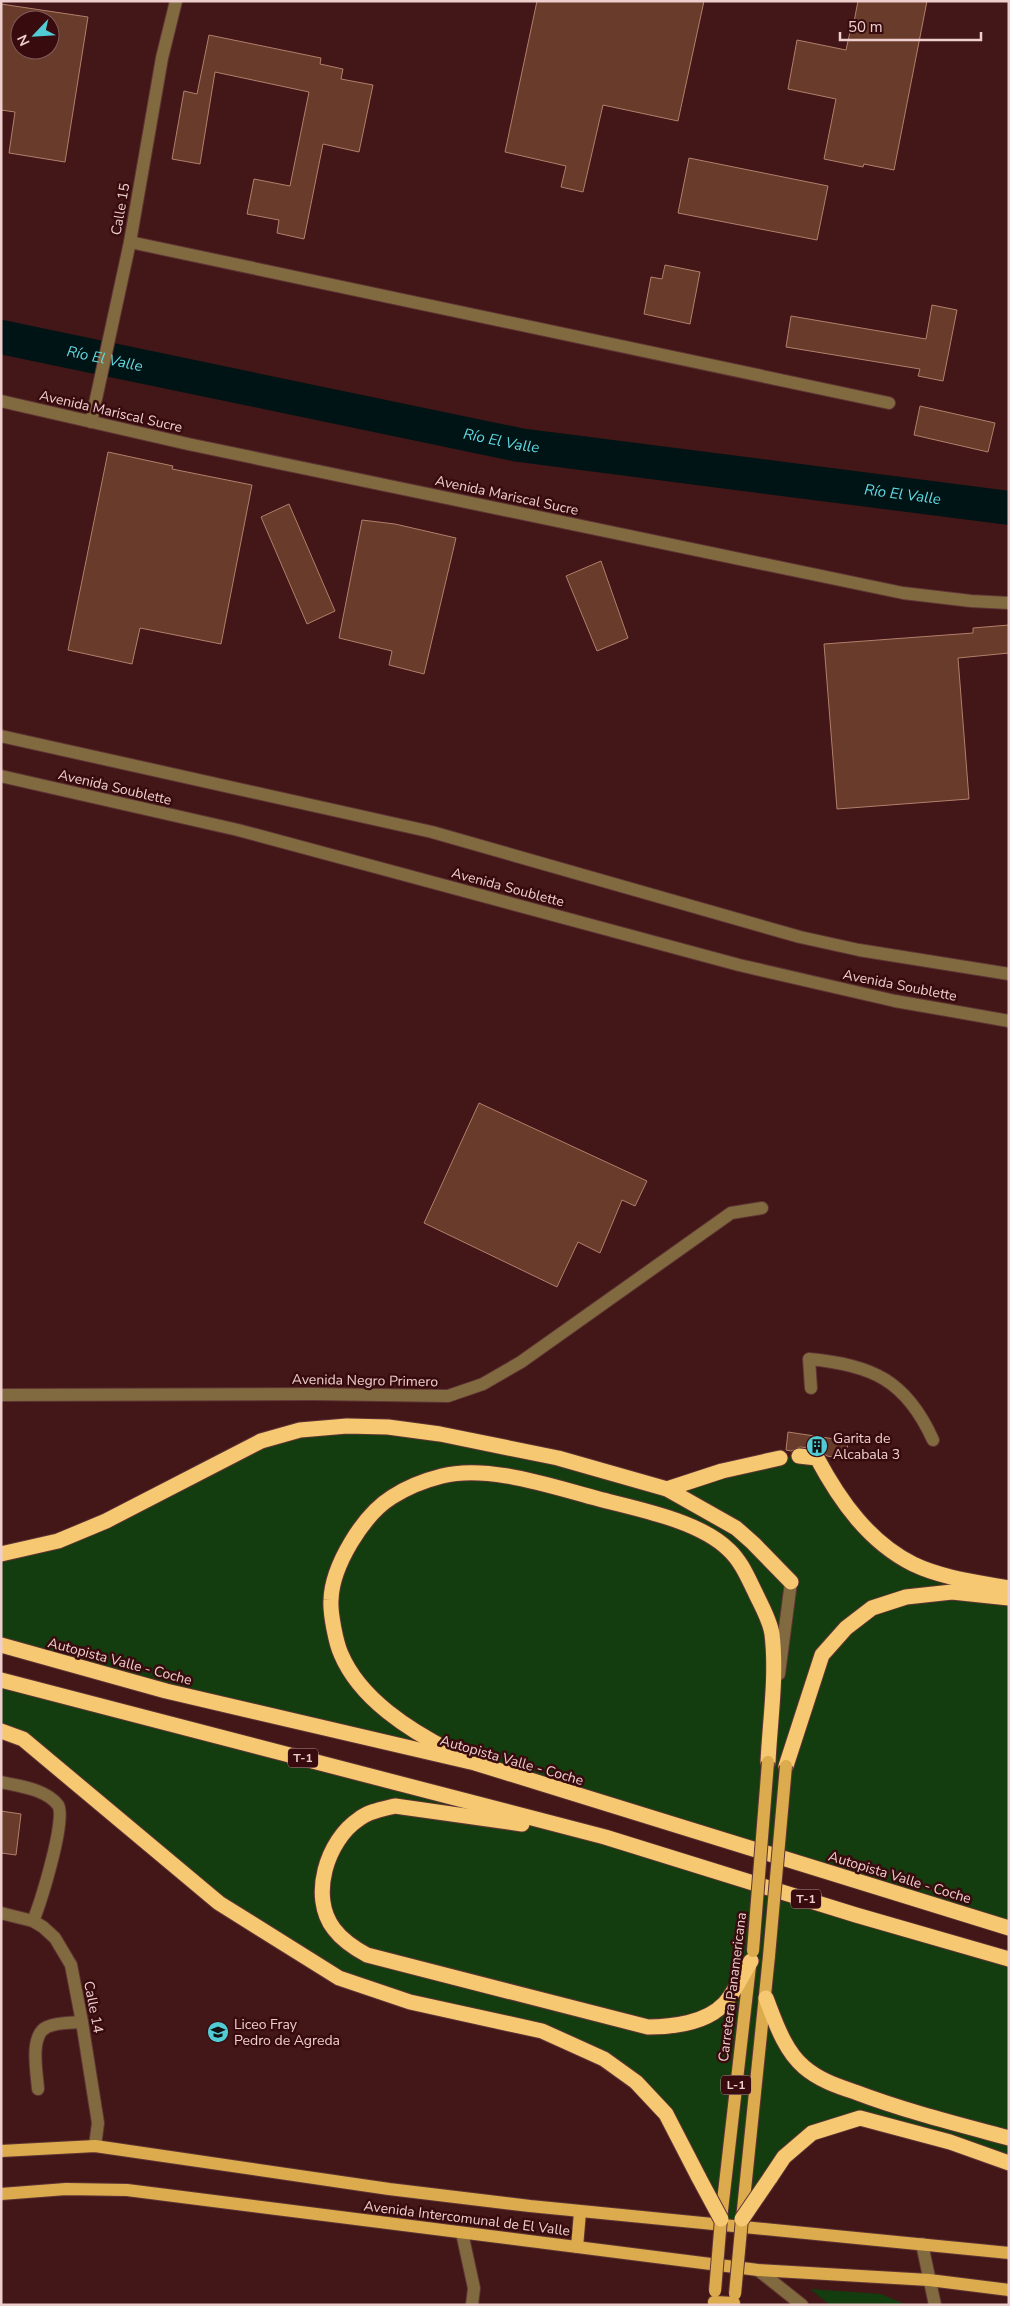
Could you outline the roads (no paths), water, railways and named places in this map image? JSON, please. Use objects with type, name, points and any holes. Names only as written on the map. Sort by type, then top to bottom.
[{"type":"highway","points":[[1,1554],[58,1542],[114,1517],[261,1441],[300,1430],[347,1426],[388,1427],[432,1433],[558,1458],[667,1489],[736,1528],[790,1582]]},
{"type":"highway","points":[[800,1456],[817,1458],[839,1495],[859,1522],[876,1540],[890,1550],[913,1564],[934,1571],[1009,1588]]},
{"type":"highway","points":[[667,1489],[722,1471],[780,1458]]},
{"type":"highway","points":[[475,1764],[432,1742],[394,1716],[372,1697],[354,1676],[340,1653],[330,1601],[336,1578],[347,1551],[355,1536],[372,1516],[391,1497],[443,1475],[501,1474],[663,1515],[706,1534],[729,1549],[744,1570],[772,1631],[774,1655],[768,1762]]},
{"type":"highway","points":[[786,1766],[822,1655],[846,1628],[872,1608],[906,1597],[952,1592],[1009,1598]]},
{"type":"highway","name":"Autopista Valle - Coche","points":[[1,1645],[166,1691],[475,1764],[1009,1928]]},
{"type":"highway","name":"T-1","points":[[1,1680],[605,1837],[856,1915],[1009,1959]]},
{"type":"highway","points":[[1,1731],[23,1739],[219,1903],[339,1978],[410,2002],[542,2031],[604,2059],[636,2082],[666,2114],[721,2219]]},
{"type":"highway","points":[[605,1837],[395,1806],[377,1810],[358,1819],[342,1835],[331,1852],[323,1882],[322,1895],[333,1928],[349,1944],[367,1955],[648,2027],[671,2027],[689,2023],[724,2004],[752,1956]]},
{"type":"highway","points":[[766,1998],[779,2031],[796,2059],[804,2068],[823,2080],[881,2102],[1009,2138]]},
{"type":"highway","points":[[742,2219],[784,2157],[812,2133],[860,2118],[950,2142],[1009,2163]]},
{"type":"main road","name":"Carretera Panamericana","points":[[714,2299],[721,2219],[752,1956],[768,1762]]},
{"type":"main road","name":"L-1","points":[[734,2301],[766,1998],[786,1766]]},
{"type":"main road","name":"Avenida Intercomunal de El Valle","points":[[1,2152],[95,2146],[389,2189],[580,2212],[1009,2253]]},
{"type":"main road","name":"Avenida Intercomunal de El Valle","points":[[1,2194],[66,2190],[127,2190],[758,2270],[929,2280],[1009,2290]]},
{"type":"main road","points":[[577,2247],[580,2212]]},
{"type":"main road","points":[[714,2299],[734,2301]]},
{"type":"street","name":"Calle 15","points":[[91,421],[130,242],[162,58],[176,1]]},
{"type":"street","points":[[130,242],[889,403]]},
{"type":"street","name":"Avenida Mariscal Sucre","points":[[1,401],[188,444],[903,593],[971,601],[1009,603]]},
{"type":"street","points":[[1,736],[432,832],[800,937],[859,950],[1009,974]]},
{"type":"street","name":"Avenida Soublette","points":[[1,776],[238,830],[794,979],[895,1001],[1009,1021]]},
{"type":"street","name":"Avenida Negro Primero","points":[[1,1395],[313,1394],[448,1396],[483,1384],[521,1362],[731,1213],[762,1208]]},
{"type":"street","points":[[811,1388],[809,1359],[842,1362],[864,1369],[884,1378],[912,1402],[925,1422],[933,1440]]},
{"type":"street","name":"L-1","points":[[768,1762],[790,1582]]},
{"type":"street","points":[[1,1782],[35,1789],[54,1801],[59,1808],[60,1819],[51,1864],[33,1921]]},
{"type":"street","name":"Calle 14","points":[[1,1912],[33,1921],[43,1926],[66,1953],[71,1965],[98,2122],[95,2146]]},
{"type":"street","points":[[38,2089],[35,2042],[40,2032],[47,2027],[82,2022]]},
{"type":"street","points":[[462,2233],[474,2288],[472,2305]]},
{"type":"street","points":[[922,2244],[935,2305]]},
{"type":"street","points":[[758,2270],[802,2305]]},
{"type":"waterway","name":"Río El Valle","points":[[1,337],[519,445],[1009,508]]},
{"type":"place","name":"Garita de Alcabala 3","points":[[817,1446]]},
{"type":"place","name":"Liceo Fray Pedro de Agreda","points":[[218,2032]]}]
